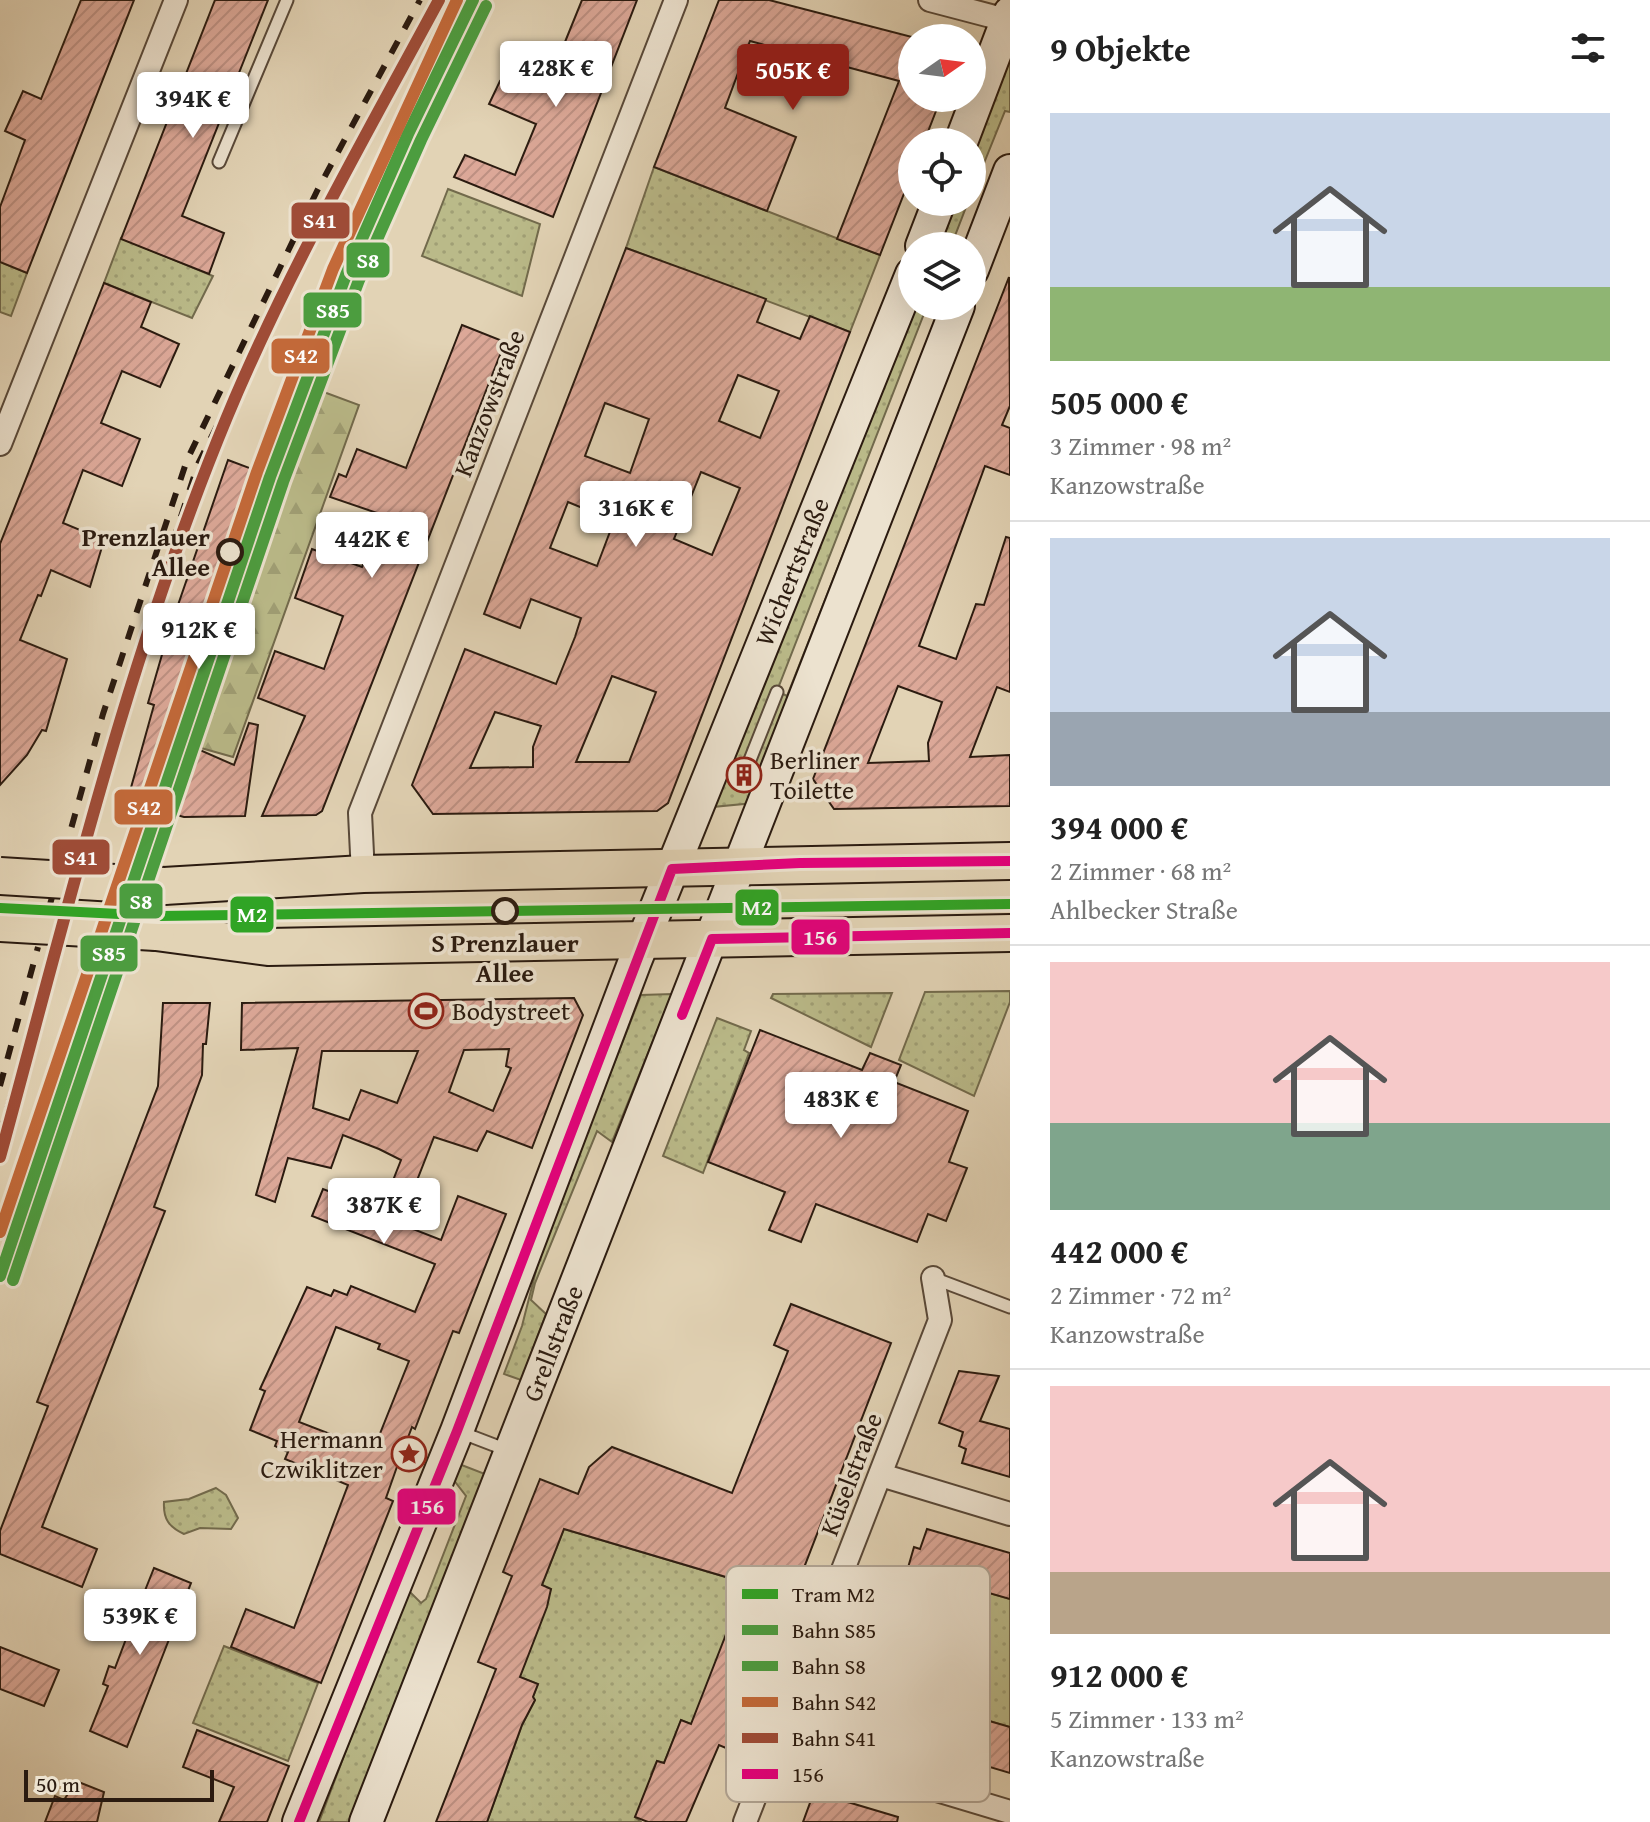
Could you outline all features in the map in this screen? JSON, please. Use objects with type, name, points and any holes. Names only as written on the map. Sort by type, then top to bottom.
[{"type":"main road","points":[[0,876],[164,886],[363,874],[1010,861]]},
{"type":"main road","points":[[0,923],[156,932],[268,947],[1010,933]]},
{"type":"street","points":[[0,444],[176,0]]},
{"type":"street","name":"Kanzowstraße","points":[[363,874],[360,813],[676,0]]},
{"type":"street","points":[[930,0],[1009,18],[966,128]]},
{"type":"street","points":[[986,234],[1010,171]]},
{"type":"street","name":"Wichertstraße","points":[[672,869],[898,309]]},
{"type":"street","points":[[742,866],[953,320]]},
{"type":"street","name":"Grellstraße","points":[[366,1822],[742,866]]},
{"type":"street","points":[[299,1822],[457,1431],[672,869]]},
{"type":"street","name":"Küselstraße","points":[[846,1566],[940,1320],[933,1278]]},
{"type":"street","points":[[881,1475],[1010,1514]]},
{"type":"street","name":"Küselstraße","points":[[745,1822],[753,1802]]},
{"type":"street","points":[[977,1802],[1010,1812]]},
{"type":"lane","points":[[219,162],[287,0]]},
{"type":"lane","points":[[748,765],[777,692]]},
{"type":"lane","points":[[933,1278],[1010,1307]]},
{"type":"lane","points":[[457,1431],[512,1452]]},
{"type":"green space","points":[[1007,61],[1010,62],[1010,112],[1005,111],[986,158],[986,128],[980,128]]},
{"type":"green space","points":[[654,167],[880,255],[850,332],[626,248]]},
{"type":"green space","points":[[448,189],[540,224],[522,296],[422,256]]},
{"type":"green space","points":[[945,216],[963,216],[956,232],[939,232]]},
{"type":"green space","points":[[121,238],[213,276],[192,318],[104,283]]},
{"type":"green space","points":[[0,262],[27,273],[11,316],[0,312]]},
{"type":"green space","points":[[906,320],[922,320],[777,691],[787,696],[935,320],[943,320],[754,803],[712,807]]},
{"type":"green space","points":[[321,391],[359,405],[233,757],[194,746]]},
{"type":"green space","points":[[1010,991],[1010,1002],[974,1096],[899,1060],[925,992]]},
{"type":"green space","points":[[892,993],[871,1047],[771,998],[773,994]]},
{"type":"green space","points":[[672,994],[612,1142],[597,1131],[535,1283],[531,1300],[546,1314],[521,1380],[504,1374],[522,1326],[542,1247],[641,995]]},
{"type":"green space","points":[[717,1018],[751,1031],[744,1050],[749,1053],[703,1173],[663,1156]]},
{"type":"green space","points":[[459,1464],[485,1474],[349,1822],[319,1822],[407,1589],[421,1603],[426,1599],[466,1496],[453,1479]]},
{"type":"green space","points":[[216,1488],[226,1495],[238,1518],[231,1529],[200,1528],[184,1534],[168,1522],[164,1502],[189,1499]]},
{"type":"green space","points":[[564,1529],[726,1577],[726,1643],[698,1727],[681,1720],[664,1763],[657,1761],[651,1774],[659,1778],[635,1817],[641,1822],[487,1822],[522,1725],[535,1700],[533,1697],[538,1684],[517,1676],[551,1589],[542,1585]]},
{"type":"green space","points":[[990,1593],[1010,1599],[1010,1727],[990,1721]]},
{"type":"green space","points":[[224,1646],[318,1683],[288,1761],[193,1723]]},
{"type":"building","points":[[81,0],[134,0],[27,273],[0,262],[0,207],[25,140],[5,131],[23,91],[41,99]]},
{"type":"building","points":[[215,0],[268,0],[182,216],[224,233],[209,274],[121,239]]},
{"type":"building","points":[[582,0],[637,0],[553,217],[454,177],[465,155],[515,175],[536,124],[489,104],[500,81],[523,90],[534,65],[552,74]]},
{"type":"building","points":[[719,0],[769,0],[898,33],[898,81],[750,41],[725,108],[796,137],[767,211],[654,167]]},
{"type":"building","points":[[898,84],[898,112],[936,112],[929,128],[898,128],[898,209],[880,255],[837,239]]},
{"type":"building","points":[[626,248],[766,299],[757,322],[800,339],[810,316],[850,332],[668,803],[657,811],[433,814],[412,785],[465,649],[556,684],[581,618],[531,599],[520,628],[484,614]],"holes":[[[738,375],[779,391],[760,438],[719,421]],[[605,403],[649,419],[630,473],[585,456]],[[701,472],[740,488],[712,555],[674,539]],[[568,502],[614,521],[597,566],[550,548]],[[612,676],[656,692],[629,762],[576,762]],[[495,712],[541,726],[533,747],[533,767],[470,768]]]},
{"type":"building","points":[[1009,277],[1010,406],[1002,425],[1010,428],[1010,475],[985,466],[919,646],[956,659],[976,604],[984,605],[1006,537],[1010,538],[1010,692],[997,687],[970,757],[1010,755],[1010,806],[834,809],[813,779]],"holes":[[[898,686],[942,702],[928,743],[929,761],[868,763]]]},
{"type":"building","points":[[104,283],[151,302],[141,327],[179,344],[160,387],[122,371],[101,423],[140,439],[122,486],[83,470],[63,523],[104,540],[90,587],[51,570],[41,596],[38,595],[20,640],[67,659],[46,731],[42,730],[27,755],[0,785],[0,544]]},
{"type":"building","points":[[462,325],[505,342],[322,811],[316,815],[262,816],[305,716],[258,698],[275,651],[324,669],[343,616],[295,598],[312,549],[362,567],[383,515],[330,497],[339,474],[346,477],[357,449],[406,468]]},
{"type":"building","points":[[228,460],[268,475],[177,740],[234,765],[249,723],[258,725],[245,816],[184,817],[127,802],[154,705],[148,703],[168,634]]},
{"type":"building","points":[[574,998],[583,1015],[532,1148],[487,1131],[477,1151],[434,1137],[400,1224],[441,1240],[458,1196],[506,1214],[459,1333],[453,1331],[415,1429],[412,1427],[386,1498],[393,1501],[321,1683],[231,1647],[246,1609],[294,1628],[348,1485],[285,1459],[288,1452],[275,1446],[277,1441],[250,1430],[265,1391],[260,1389],[307,1287],[331,1296],[334,1290],[347,1295],[351,1286],[415,1312],[435,1264],[312,1216],[323,1189],[381,1211],[401,1160],[343,1135],[331,1168],[288,1158],[275,1202],[256,1195],[298,1048],[241,1050],[242,1003]],"holes":[[[509,1049],[506,1066],[511,1068],[493,1111],[449,1092],[464,1050]],[[322,1051],[418,1051],[397,1103],[361,1090],[349,1120],[313,1108]],[[336,1327],[380,1344],[378,1349],[409,1361],[375,1446],[346,1435],[343,1439],[299,1422]]]},
{"type":"building","points":[[163,1003],[210,1003],[206,1044],[203,1044],[202,1075],[154,1207],[165,1211],[42,1527],[97,1549],[82,1587],[0,1554],[0,1531],[48,1406],[37,1402],[158,1086]]},
{"type":"building","points":[[760,1030],[862,1070],[870,1053],[901,1065],[894,1082],[968,1111],[949,1162],[967,1168],[946,1221],[928,1214],[917,1242],[816,1204],[801,1242],[769,1230],[785,1192],[708,1162]]},
{"type":"building","points":[[791,1304],[891,1343],[805,1566],[726,1566],[726,1577],[564,1529],[542,1585],[551,1589],[547,1607],[520,1677],[538,1684],[533,1697],[535,1700],[522,1725],[487,1822],[436,1822],[496,1669],[478,1662],[512,1576],[503,1572],[540,1479],[578,1494],[589,1467],[612,1447],[732,1493],[788,1351],[774,1345]]},
{"type":"building","points":[[959,1371],[999,1376],[980,1421],[1010,1429],[1010,1477],[962,1463],[966,1449],[959,1446],[963,1432],[939,1423]]},
{"type":"building","points":[[927,1529],[1010,1553],[1010,1599],[990,1593],[990,1566],[908,1566],[914,1547],[920,1549]]},
{"type":"building","points":[[154,1568],[191,1583],[127,1747],[90,1731],[108,1686],[103,1684],[109,1666],[115,1668],[129,1631],[124,1629],[131,1611],[136,1613]]},
{"type":"building","points":[[726,1634],[726,1748],[719,1745],[686,1822],[648,1822],[635,1817],[657,1761],[664,1763],[681,1720],[691,1724]]},
{"type":"building","points":[[0,1647],[59,1670],[44,1706],[0,1689]]},
{"type":"building","points":[[990,1721],[1010,1727],[1010,1773],[990,1767]]},
{"type":"building","points":[[197,1730],[289,1766],[267,1822],[219,1822],[234,1787],[183,1767]]},
{"type":"building","points":[[76,1781],[104,1792],[97,1822],[45,1822],[55,1796],[64,1800]]},
{"type":"building","points":[[810,1802],[848,1802],[898,1817],[897,1822],[803,1822]]},
{"type":"railway","points":[[49,908],[103,714],[187,460],[318,189],[420,0]]},
{"type":"railway","points":[[0,1135],[116,718],[198,464],[332,195],[436,0]]},
{"type":"railway","points":[[0,1086],[38,947]]},
{"type":"tram line","name":"M2","points":[[0,908],[159,916],[1010,904]]},
{"type":"rail line","name":"S41","points":[[0,1157],[102,783],[159,598],[192,507],[227,417],[275,310],[439,0]]},
{"type":"rail line","name":"S42","points":[[0,1232],[257,472],[333,269],[457,0]]},
{"type":"rail line","name":"S85","points":[[0,1276],[270,477],[346,275],[408,134],[473,0]]},
{"type":"rail line","name":"S8","points":[[13,1280],[283,482],[359,280],[421,140],[486,6]]},
{"type":"transit line","name":"156","points":[[299,1822],[457,1431],[672,869],[800,863],[1010,861]]},
{"type":"transit line","name":"156","points":[[682,1015],[712,939],[1010,933]]},
{"type":"place","name":"Prenzlauer Allee","points":[[230,552]]},
{"type":"place","name":"Berliner Toilette","points":[[744,775]]},
{"type":"place","name":"S Prenzlauer Allee","points":[[505,911]]},
{"type":"place","name":"Bodystreet","points":[[426,1011]]},
{"type":"place","name":"Hermann Czwiklitzer","points":[[409,1454]]}]
